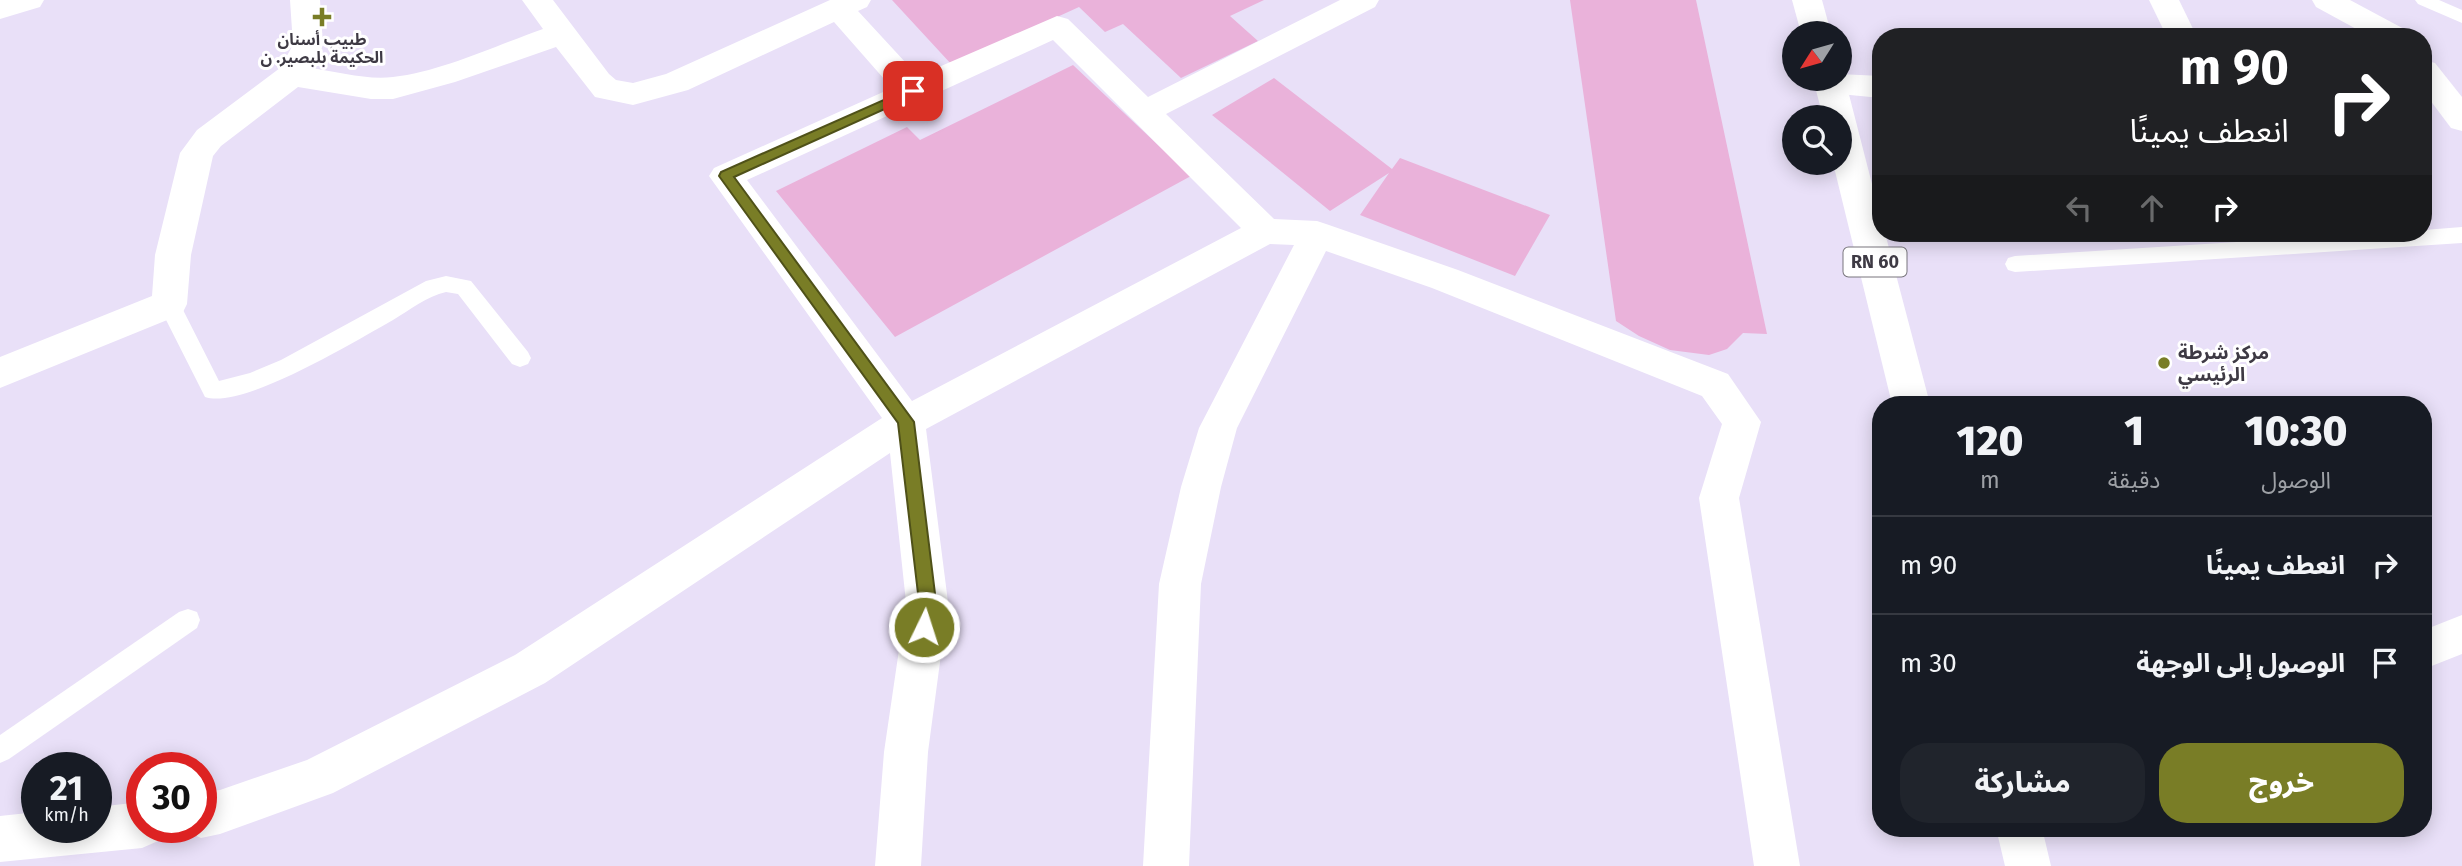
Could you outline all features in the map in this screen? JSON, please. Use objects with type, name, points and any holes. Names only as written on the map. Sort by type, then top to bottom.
[{"type":"street","points":[[0,9],[29,0]]},
{"type":"street","points":[[0,373],[169,304],[173,255],[197,153],[209,138],[292,75],[307,45],[304,0]]},
{"type":"street","points":[[537,0],[606,89],[633,94],[677,82],[848,4],[913,91]]},
{"type":"street","points":[[1144,112],[1364,0]]},
{"type":"street","points":[[1807,0],[1813,21]]},
{"type":"street","points":[[2164,0],[2178,28]]},
{"type":"street","points":[[2327,0],[2378,28]]},
{"type":"street","points":[[898,866],[906,752],[928,602],[906,422],[726,176],[1057,26],[1265,230]]},
{"type":"street","points":[[292,75],[371,88],[393,88],[444,75],[561,34]]},
{"type":"street","points":[[2432,81],[2462,122]]},
{"type":"street","points":[[1852,83],[1872,85]]},
{"type":"street","points":[[2432,120],[2462,122]]},
{"type":"street","name":"RN 60","points":[[1852,170],[1909,396]]},
{"type":"street","points":[[217,812],[317,778],[530,669],[906,422],[1265,230],[1317,234],[1445,279],[1715,385],[1742,422],[1730,454],[1719,498],[1777,866]]},
{"type":"street","points":[[1166,866],[1180,584],[1202,487],[1218,428],[1317,234]]},
{"type":"street","points":[[2432,647],[2462,635]]},
{"type":"street","points":[[0,839],[126,827]]},
{"type":"street","points":[[2021,837],[2028,866]]},
{"type":"lane","points":[[2424,0],[2462,17]]},
{"type":"lane","points":[[2432,237],[2462,235]]},
{"type":"lane","points":[[2015,264],[2354,242]]},
{"type":"lane","points":[[169,304],[213,391],[223,392],[237,388],[277,371],[433,287],[446,284],[464,287],[520,358]]},
{"type":"lane","points":[[0,750],[188,620]]},
{"type":"building","points":[[892,0],[1264,0],[1230,16],[1258,41],[1181,78],[1123,24],[1105,32],[1079,7],[952,65]]},
{"type":"building","points":[[1570,0],[1696,0],[1767,334],[1743,333],[1727,349],[1709,355],[1670,350],[1639,336],[1616,321]]},
{"type":"building","points":[[1073,65],[1191,176],[895,337],[776,191],[907,127],[920,140]]},
{"type":"building","points":[[1274,78],[1392,169],[1400,158],[1550,215],[1515,276],[1360,215],[1389,173],[1330,211],[1212,115]]},
{"type":"place","name":"طبيب أسنان الحكيمة بلبصير. ن","points":[[322,17]]},
{"type":"place","name":"مركز شرطة الرئيسي","points":[[2164,363]]},
{"type":"route","points":[[913,91],[726,176],[906,422],[928,602],[924,627]]}]
